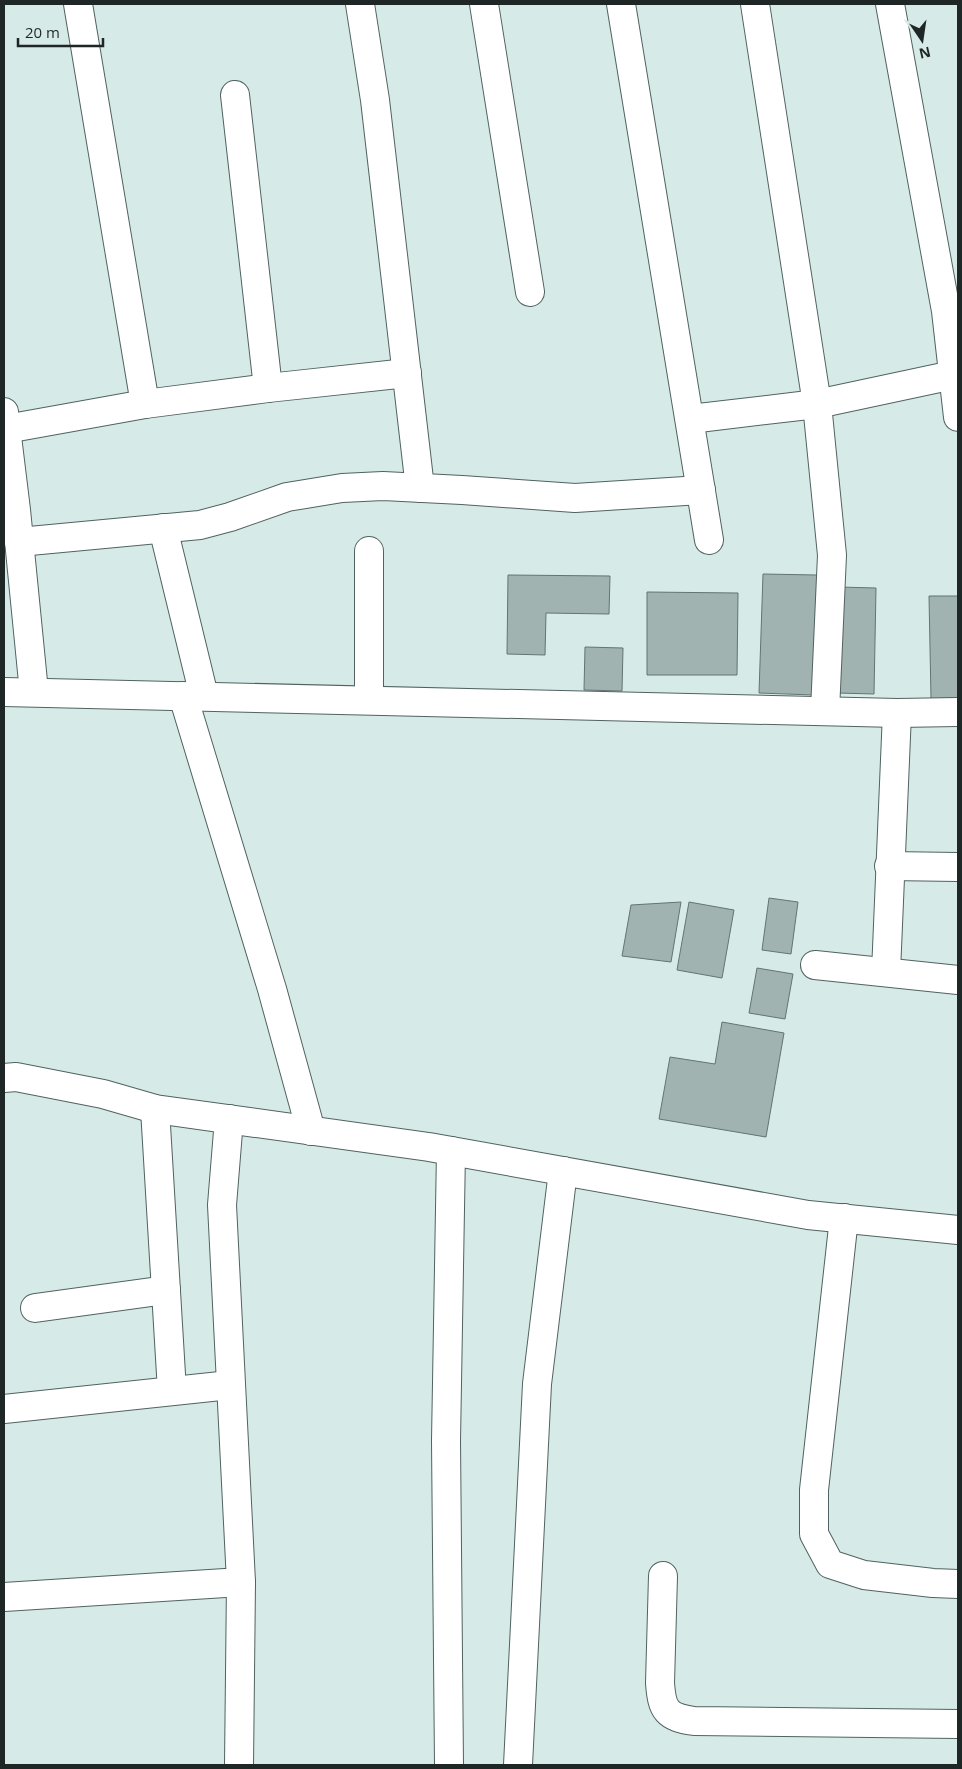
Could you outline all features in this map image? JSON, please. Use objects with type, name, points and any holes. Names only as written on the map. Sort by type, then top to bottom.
[{"type":"street","points":[[78,4],[145,404]]},
{"type":"street","points":[[360,4],[375,100],[420,488]]},
{"type":"street","points":[[484,4],[530,292]]},
{"type":"street","points":[[621,4],[709,540]]},
{"type":"street","points":[[755,4],[817,404],[832,555],[825,712]]},
{"type":"street","points":[[890,4],[946,310],[958,417]]},
{"type":"street","points":[[235,95],[268,388]]},
{"type":"street","points":[[34,692],[5,420],[407,373]]},
{"type":"street","points":[[690,419],[817,404],[953,375]]},
{"type":"street","points":[[19,542],[200,525],[230,518],[287,498],[342,488],[384,486],[575,498],[701,490]]},
{"type":"street","points":[[163,528],[194,696],[311,1130]]},
{"type":"street","points":[[369,551],[369,700]]},
{"type":"street","points":[[4,692],[825,712],[958,712]]},
{"type":"street","points":[[886,972],[889,866],[897,713]]},
{"type":"street","points":[[889,866],[958,867]]},
{"type":"street","points":[[815,965],[958,980]]},
{"type":"street","points":[[4,1078],[16,1077],[104,1094],[155,1109],[451,1151],[808,1214],[958,1230]]},
{"type":"street","points":[[155,1109],[172,1391]]},
{"type":"street","points":[[229,1119],[222,1204],[241,1582],[239,1765]]},
{"type":"street","points":[[449,1765],[446,1441],[451,1151]]},
{"type":"street","points":[[518,1765],[538,1384],[563,1171]]},
{"type":"street","points":[[844,1218],[814,1490],[814,1534],[830,1564],[864,1575],[958,1584]]},
{"type":"street","points":[[35,1308],[166,1290]]},
{"type":"street","points":[[4,1409],[230,1385]]},
{"type":"street","points":[[663,1576],[661,1701],[666,1710],[678,1718],[694,1721],[958,1724]]},
{"type":"street","points":[[4,1598],[241,1582]]},
{"type":"building","points":[[763,574],[817,575],[813,695],[759,693]]},
{"type":"building","points":[[508,575],[610,576],[609,614],[546,613],[545,655],[507,654]]},
{"type":"building","points":[[839,587],[876,588],[874,694],[837,693]]},
{"type":"building","points":[[647,592],[738,593],[737,675],[647,675]]},
{"type":"building","points":[[929,596],[958,596],[958,698],[931,699]]},
{"type":"building","points":[[585,647],[623,648],[622,691],[584,690]]},
{"type":"building","points":[[769,898],[798,902],[791,954],[762,950]]},
{"type":"building","points":[[681,902],[671,962],[622,956],[631,905]]},
{"type":"building","points":[[689,902],[734,910],[722,978],[677,970]]},
{"type":"building","points":[[757,968],[793,974],[785,1019],[749,1013]]},
{"type":"building","points":[[722,1022],[784,1033],[766,1137],[659,1119],[670,1057],[715,1064]]}]
